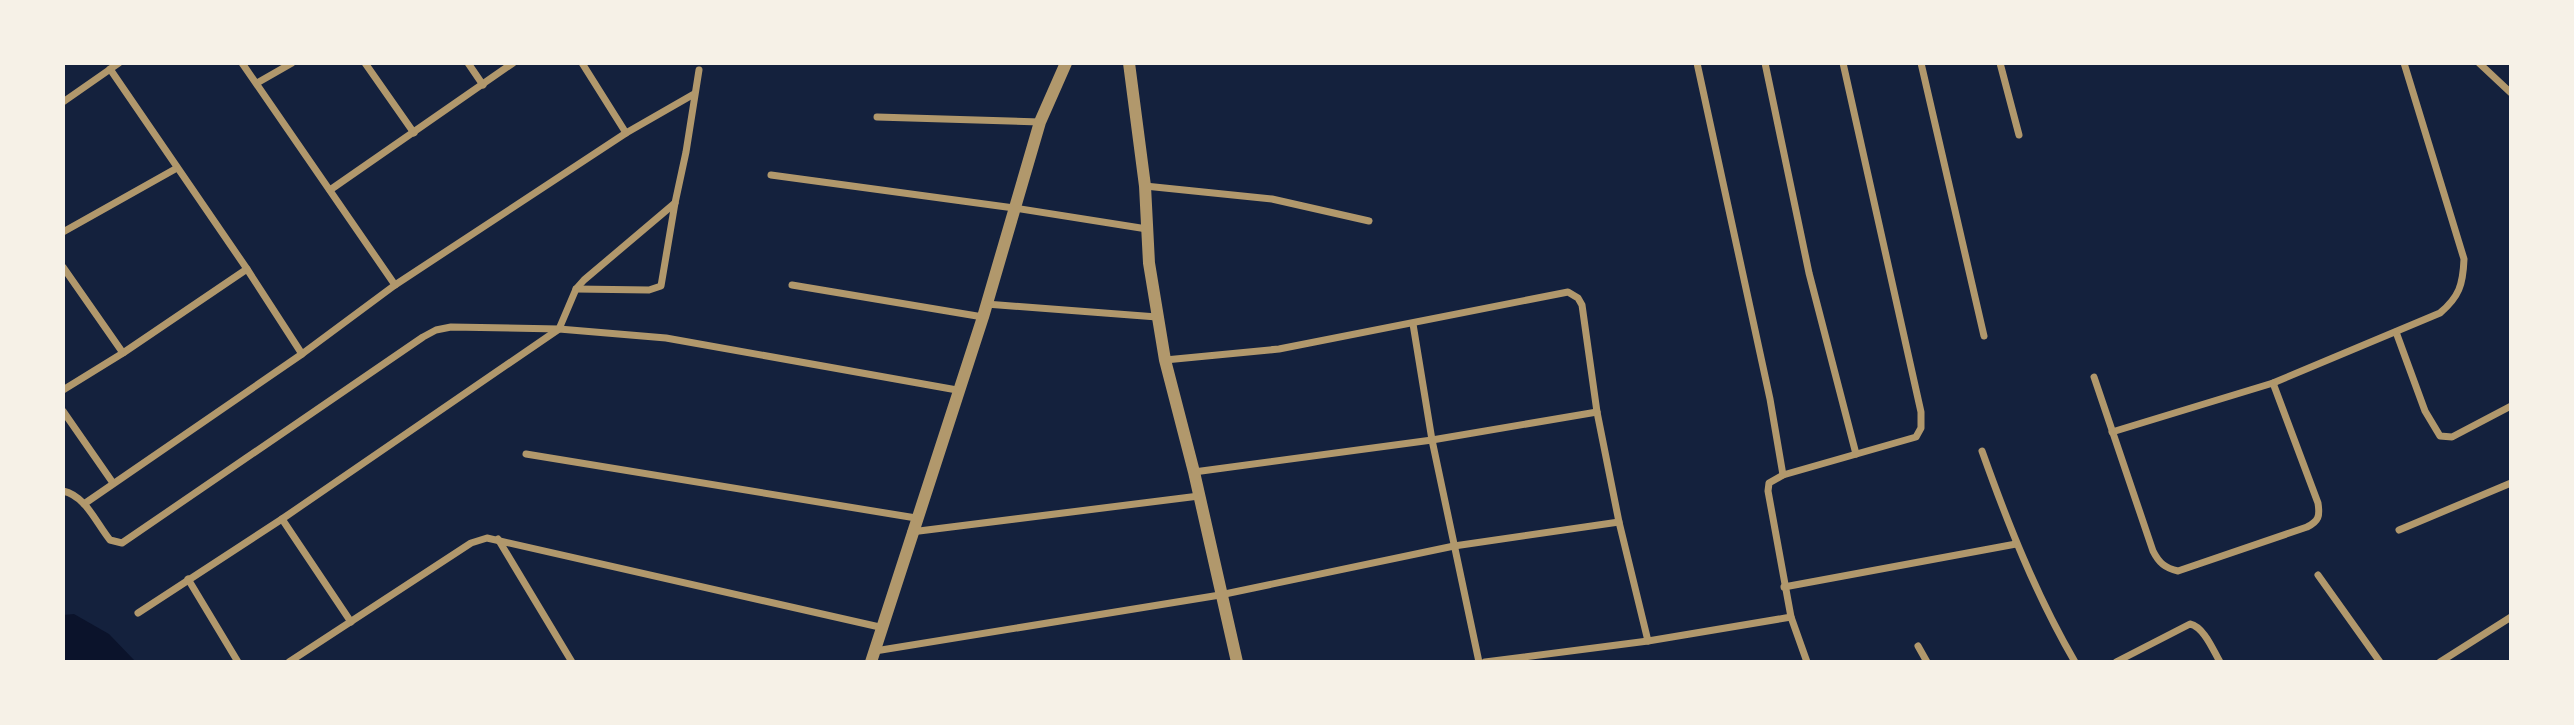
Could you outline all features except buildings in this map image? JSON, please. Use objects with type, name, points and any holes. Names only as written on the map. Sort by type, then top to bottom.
[{"type":"street","points":[[63,102],[119,63]]},
{"type":"street","points":[[242,63],[395,285]]},
{"type":"street","points":[[257,82],[292,63]]},
{"type":"street","points":[[365,63],[414,133]]},
{"type":"street","points":[[468,63],[483,85]]},
{"type":"street","points":[[330,190],[513,63]]},
{"type":"street","points":[[582,63],[626,133]]},
{"type":"street","points":[[873,657],[984,311],[1040,122],[1066,63]]},
{"type":"street","points":[[1129,63],[1145,186],[1149,263],[1157,317],[1237,662]]},
{"type":"street","points":[[1697,63],[1767,385],[1783,475]]},
{"type":"street","points":[[1765,63],[1809,273],[1856,454]]},
{"type":"street","points":[[1807,662],[1791,617],[1784,587],[1768,491],[1769,483],[1783,475],[1916,438],[1921,428],[1921,412],[1843,63]]},
{"type":"street","points":[[1922,63],[1984,336]]},
{"type":"street","points":[[2000,63],[2019,135]]},
{"type":"street","points":[[2112,432],[2273,383],[2440,313],[2454,301],[2463,276],[2464,259],[2404,63]]},
{"type":"street","points":[[2479,63],[2511,93]]},
{"type":"street","points":[[110,69],[302,354]]},
{"type":"street","points":[[576,289],[649,290],[661,286],[699,70]]},
{"type":"street","points":[[84,504],[302,354],[395,285],[626,133],[694,94]]},
{"type":"street","points":[[877,117],[1040,122]]},
{"type":"street","points":[[63,232],[177,168]]},
{"type":"street","points":[[771,176],[1014,208],[1147,229]]},
{"type":"street","points":[[1145,186],[1272,199],[1369,221]]},
{"type":"street","points":[[138,613],[282,519],[559,329],[576,289],[675,203]]},
{"type":"street","points":[[63,267],[123,354]]},
{"type":"street","points":[[63,390],[123,354],[247,269]]},
{"type":"street","points":[[792,285],[984,311],[1157,317]]},
{"type":"street","points":[[1165,360],[1279,349],[1568,292],[1578,298],[1582,305],[1597,412],[1619,522],[1648,641]]},
{"type":"street","points":[[1413,324],[1432,440],[1479,662]]},
{"type":"street","points":[[63,491],[73,493],[84,504],[110,540],[122,543],[436,330],[451,327],[559,329],[666,338],[957,390]]},
{"type":"street","points":[[2396,332],[2425,411],[2440,436],[2452,437],[2511,406]]},
{"type":"street","points":[[2094,376],[2153,551],[2158,561],[2178,571],[2307,527],[2315,523],[2320,516],[2318,503],[2273,383]]},
{"type":"street","points":[[63,411],[113,483]]},
{"type":"street","points":[[1194,472],[1432,440],[1597,412]]},
{"type":"street","points":[[1982,451],[2016,544],[2059,635],[2075,662]]},
{"type":"street","points":[[526,454],[916,518]]},
{"type":"street","points":[[2399,530],[2511,483]]},
{"type":"street","points":[[911,532],[1199,496]]},
{"type":"street","points":[[282,519],[351,622]]},
{"type":"street","points":[[873,657],[1220,595],[1454,546],[1619,522]]},
{"type":"street","points":[[289,662],[471,543],[487,538],[884,628]]},
{"type":"street","points":[[498,539],[572,662]]},
{"type":"street","points":[[1784,587],[2016,544]]},
{"type":"street","points":[[2318,575],[2380,662]]},
{"type":"street","points":[[188,579],[237,662]]},
{"type":"street","points":[[1485,662],[1648,641],[1791,617]]},
{"type":"street","points":[[2440,662],[2511,617]]},
{"type":"street","points":[[2116,662],[2190,624],[2196,625],[2201,631],[2220,662]]},
{"type":"street","points":[[1918,646],[1927,662]]},
{"type":"water","points":[[74,614],[109,634],[136,662],[63,662],[63,615]]}]
